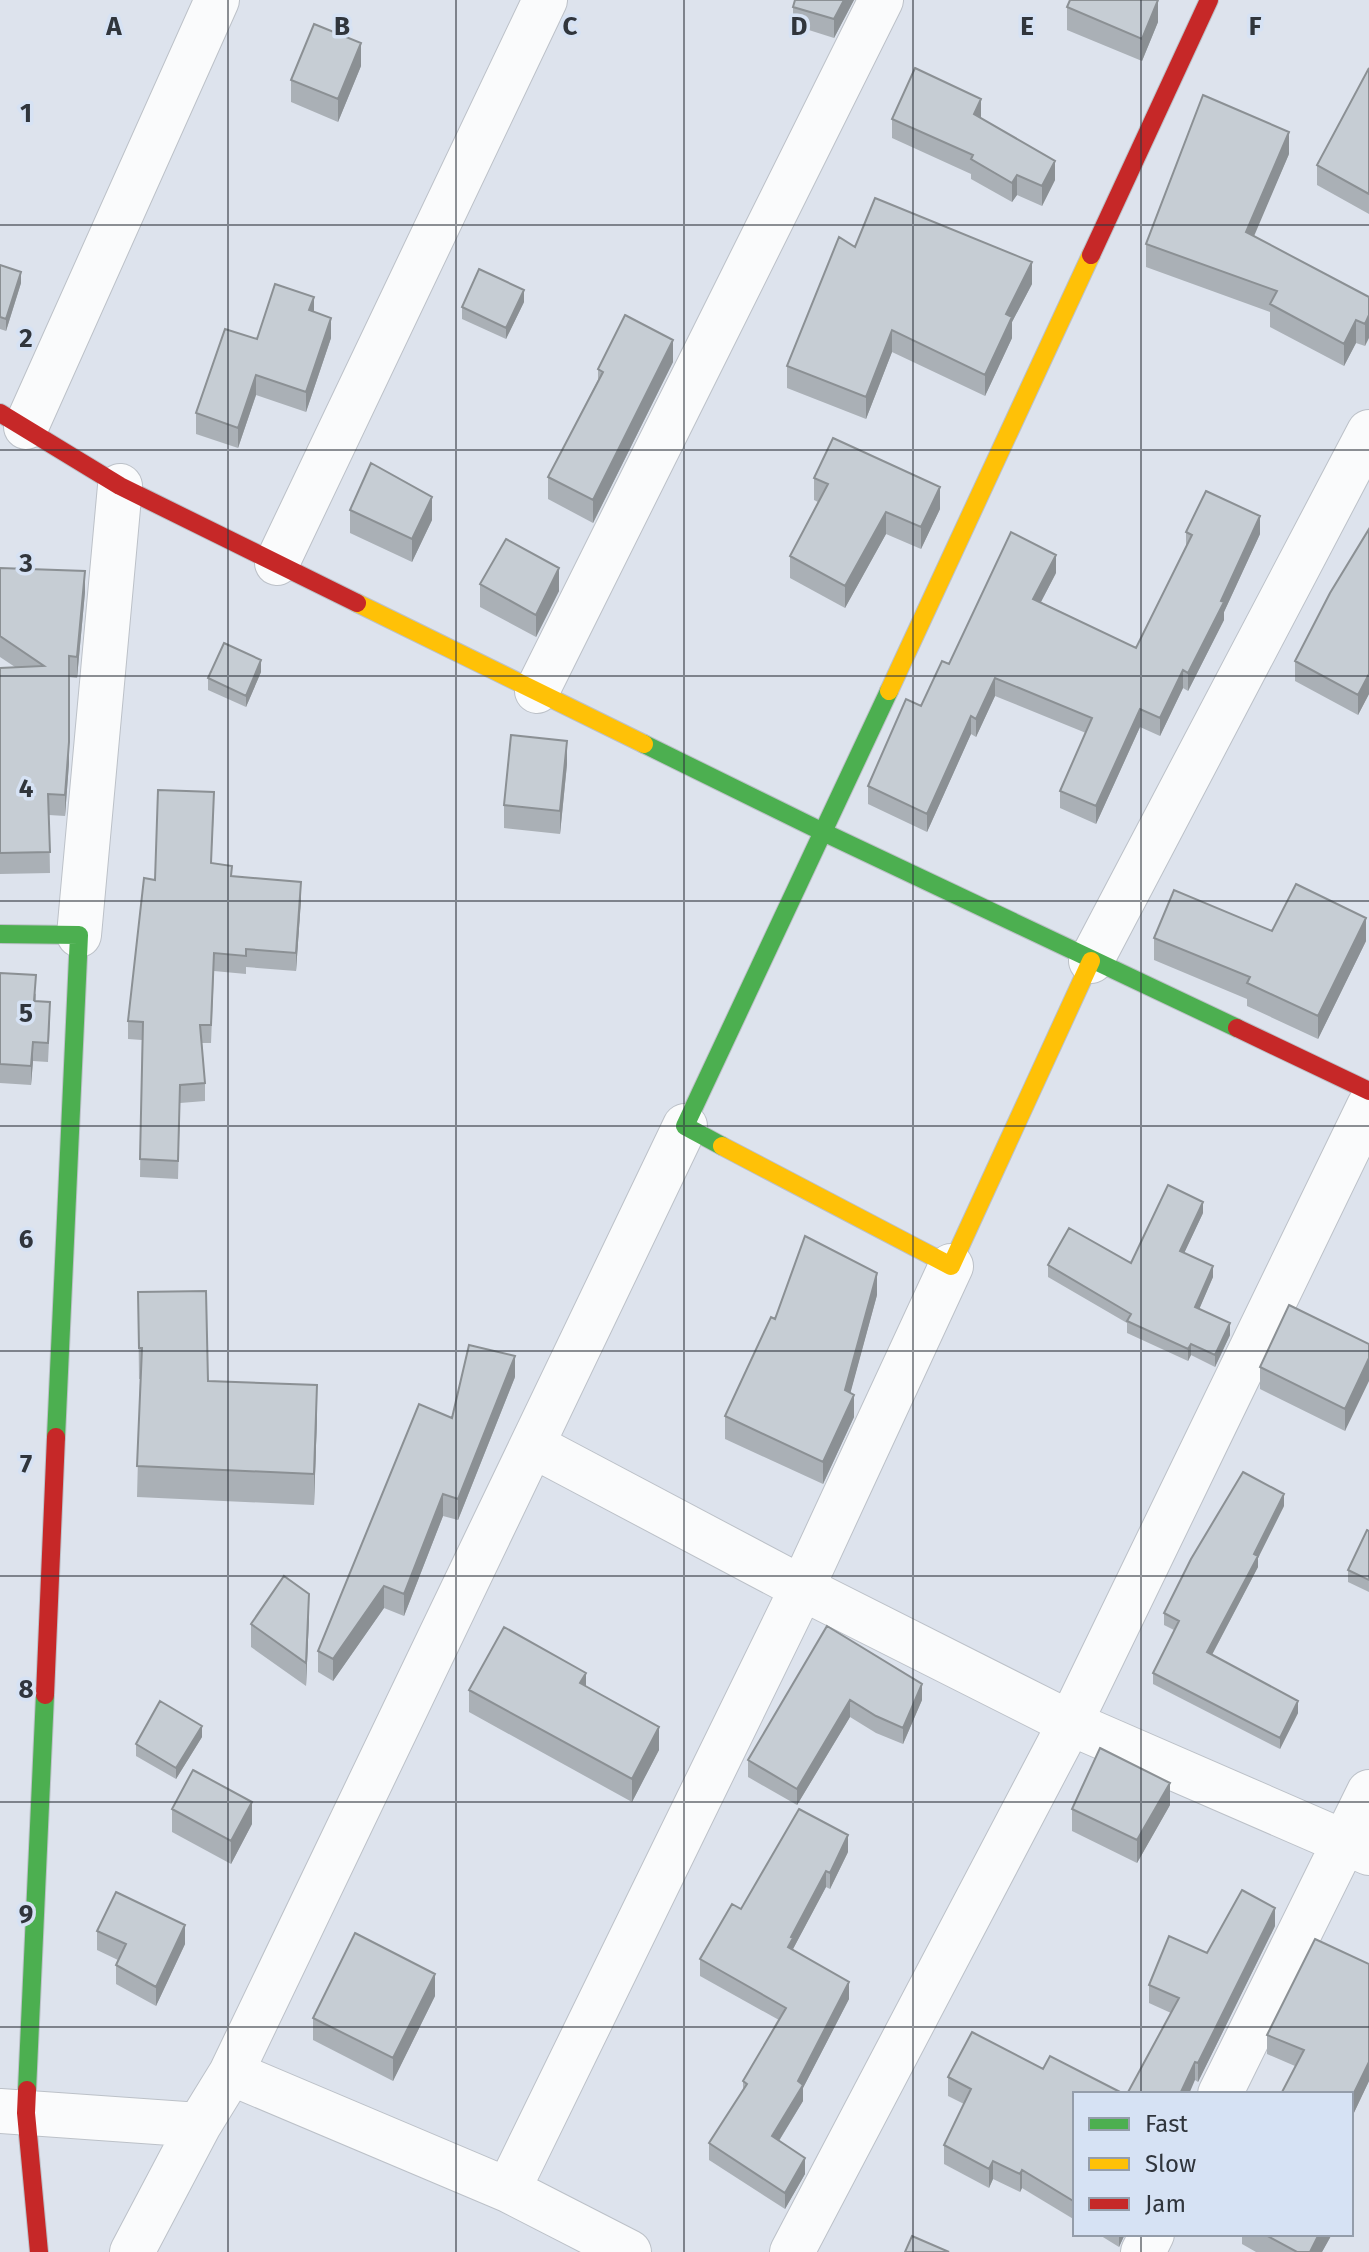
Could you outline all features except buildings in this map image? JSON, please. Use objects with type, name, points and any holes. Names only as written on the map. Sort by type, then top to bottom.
[{"type":"street","points":[[217,0],[13,420],[120,486],[823,832],[1369,1091]]},
{"type":"street","points":[[277,563],[545,0]]},
{"type":"street","points":[[537,691],[881,0]]},
{"type":"street","points":[[132,2252],[199,2125],[231,2073],[685,1126],[1209,0]]},
{"type":"street","points":[[508,2190],[802,1588],[1091,961],[1369,432]]},
{"type":"street","points":[[39,2252],[13,2112],[79,935],[120,486]]},
{"type":"street","points":[[0,934],[79,935]]},
{"type":"street","points":[[792,2252],[1070,1723],[1369,1106]]},
{"type":"street","points":[[685,1126],[951,1266]]},
{"type":"street","points":[[532,1445],[802,1588],[1070,1723],[1357,1847]]},
{"type":"street","points":[[1221,2092],[1357,1847],[1369,1792]]},
{"type":"street","points":[[231,2073],[508,2190],[629,2252]]},
{"type":"street","points":[[13,2112],[199,2125]]},
{"type":"traffic: fast","points":[[722,1146],[685,1126],[889,691]]},
{"type":"traffic: fast","points":[[644,744],[1237,1028]]},
{"type":"traffic: fast","points":[[0,934],[79,935],[56,1437]]},
{"type":"traffic: fast","points":[[27,2090],[45,1695]]},
{"type":"traffic: slow","points":[[889,691],[1091,255]]},
{"type":"traffic: slow","points":[[357,603],[644,744]]},
{"type":"traffic: slow","points":[[722,1146],[951,1266],[1091,961]]},
{"type":"traffic: jam","points":[[1091,255],[1209,0]]},
{"type":"traffic: jam","points":[[0,413],[120,486],[357,603]]},
{"type":"traffic: jam","points":[[1237,1028],[1369,1091]]},
{"type":"traffic: jam","points":[[45,1695],[56,1437]]},
{"type":"traffic: jam","points":[[27,2090],[26,2113],[39,2252]]}]
